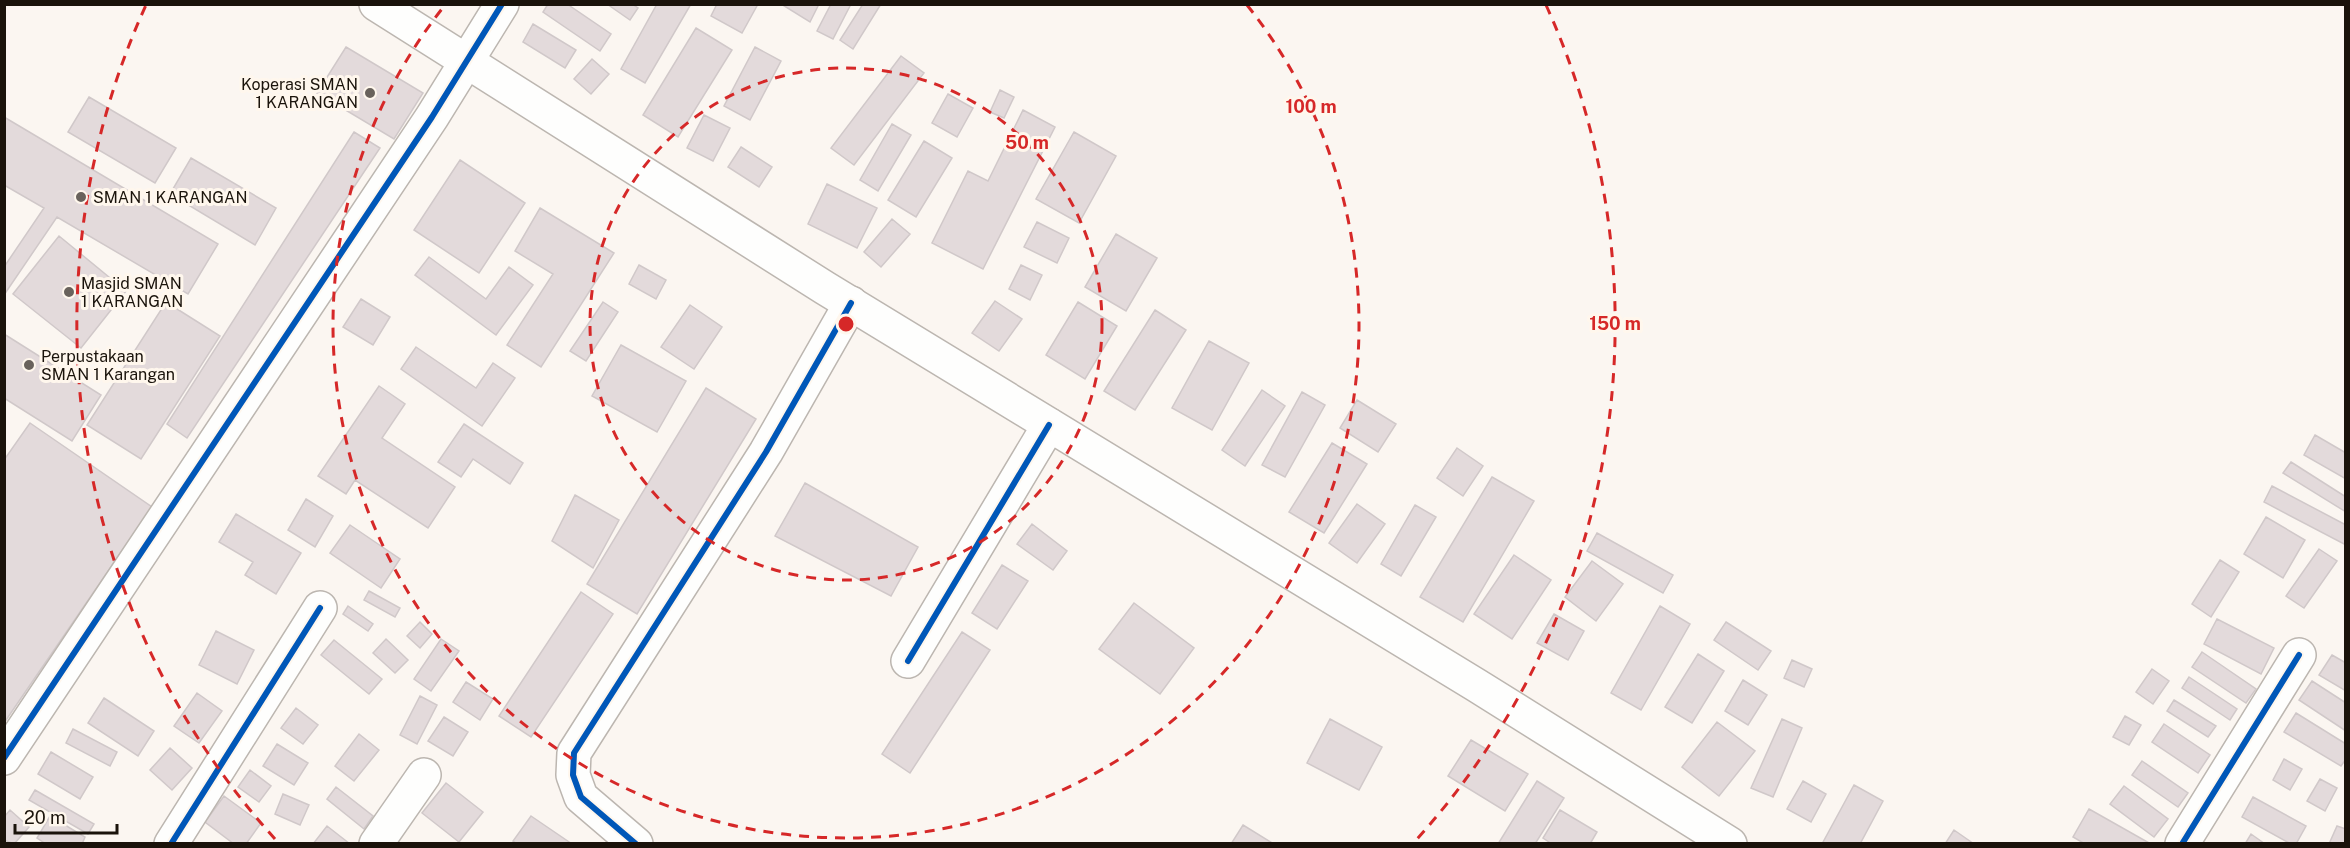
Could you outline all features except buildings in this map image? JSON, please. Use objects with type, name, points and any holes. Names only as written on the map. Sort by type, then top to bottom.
[{"type":"main road","points":[[376,4],[851,303],[1465,678],[1730,843]]},
{"type":"main road","points":[[4,758],[467,63],[502,4]]},
{"type":"main road","points":[[636,843],[581,797],[573,775],[574,753],[766,452],[851,303]]},
{"type":"main road","points":[[908,661],[1048,424]]},
{"type":"main road","points":[[171,843],[321,608]]},
{"type":"main road","points":[[2182,843],[2299,655]]},
{"type":"main road","points":[[376,843],[424,775]]},
{"type":"cycle path","points":[[4,758],[432,117],[502,4]]},
{"type":"cycle path","points":[[636,844],[581,797],[573,775],[574,753],[766,452],[851,303]]},
{"type":"cycle path","points":[[908,661],[1049,425]]},
{"type":"cycle path","points":[[171,844],[320,608]]},
{"type":"cycle path","points":[[2182,844],[2299,655]]},
{"type":"place","name":"Koperasi SMAN 1 KARANGAN","points":[[370,93]]},
{"type":"place","name":"SMAN 1 KARANGAN","points":[[81,197]]},
{"type":"place","name":"Masjid SMAN 1 KARANGAN","points":[[69,292]]},
{"type":"place","name":"Perpustakaan SMAN 1 Karangan","points":[[29,365]]}]
